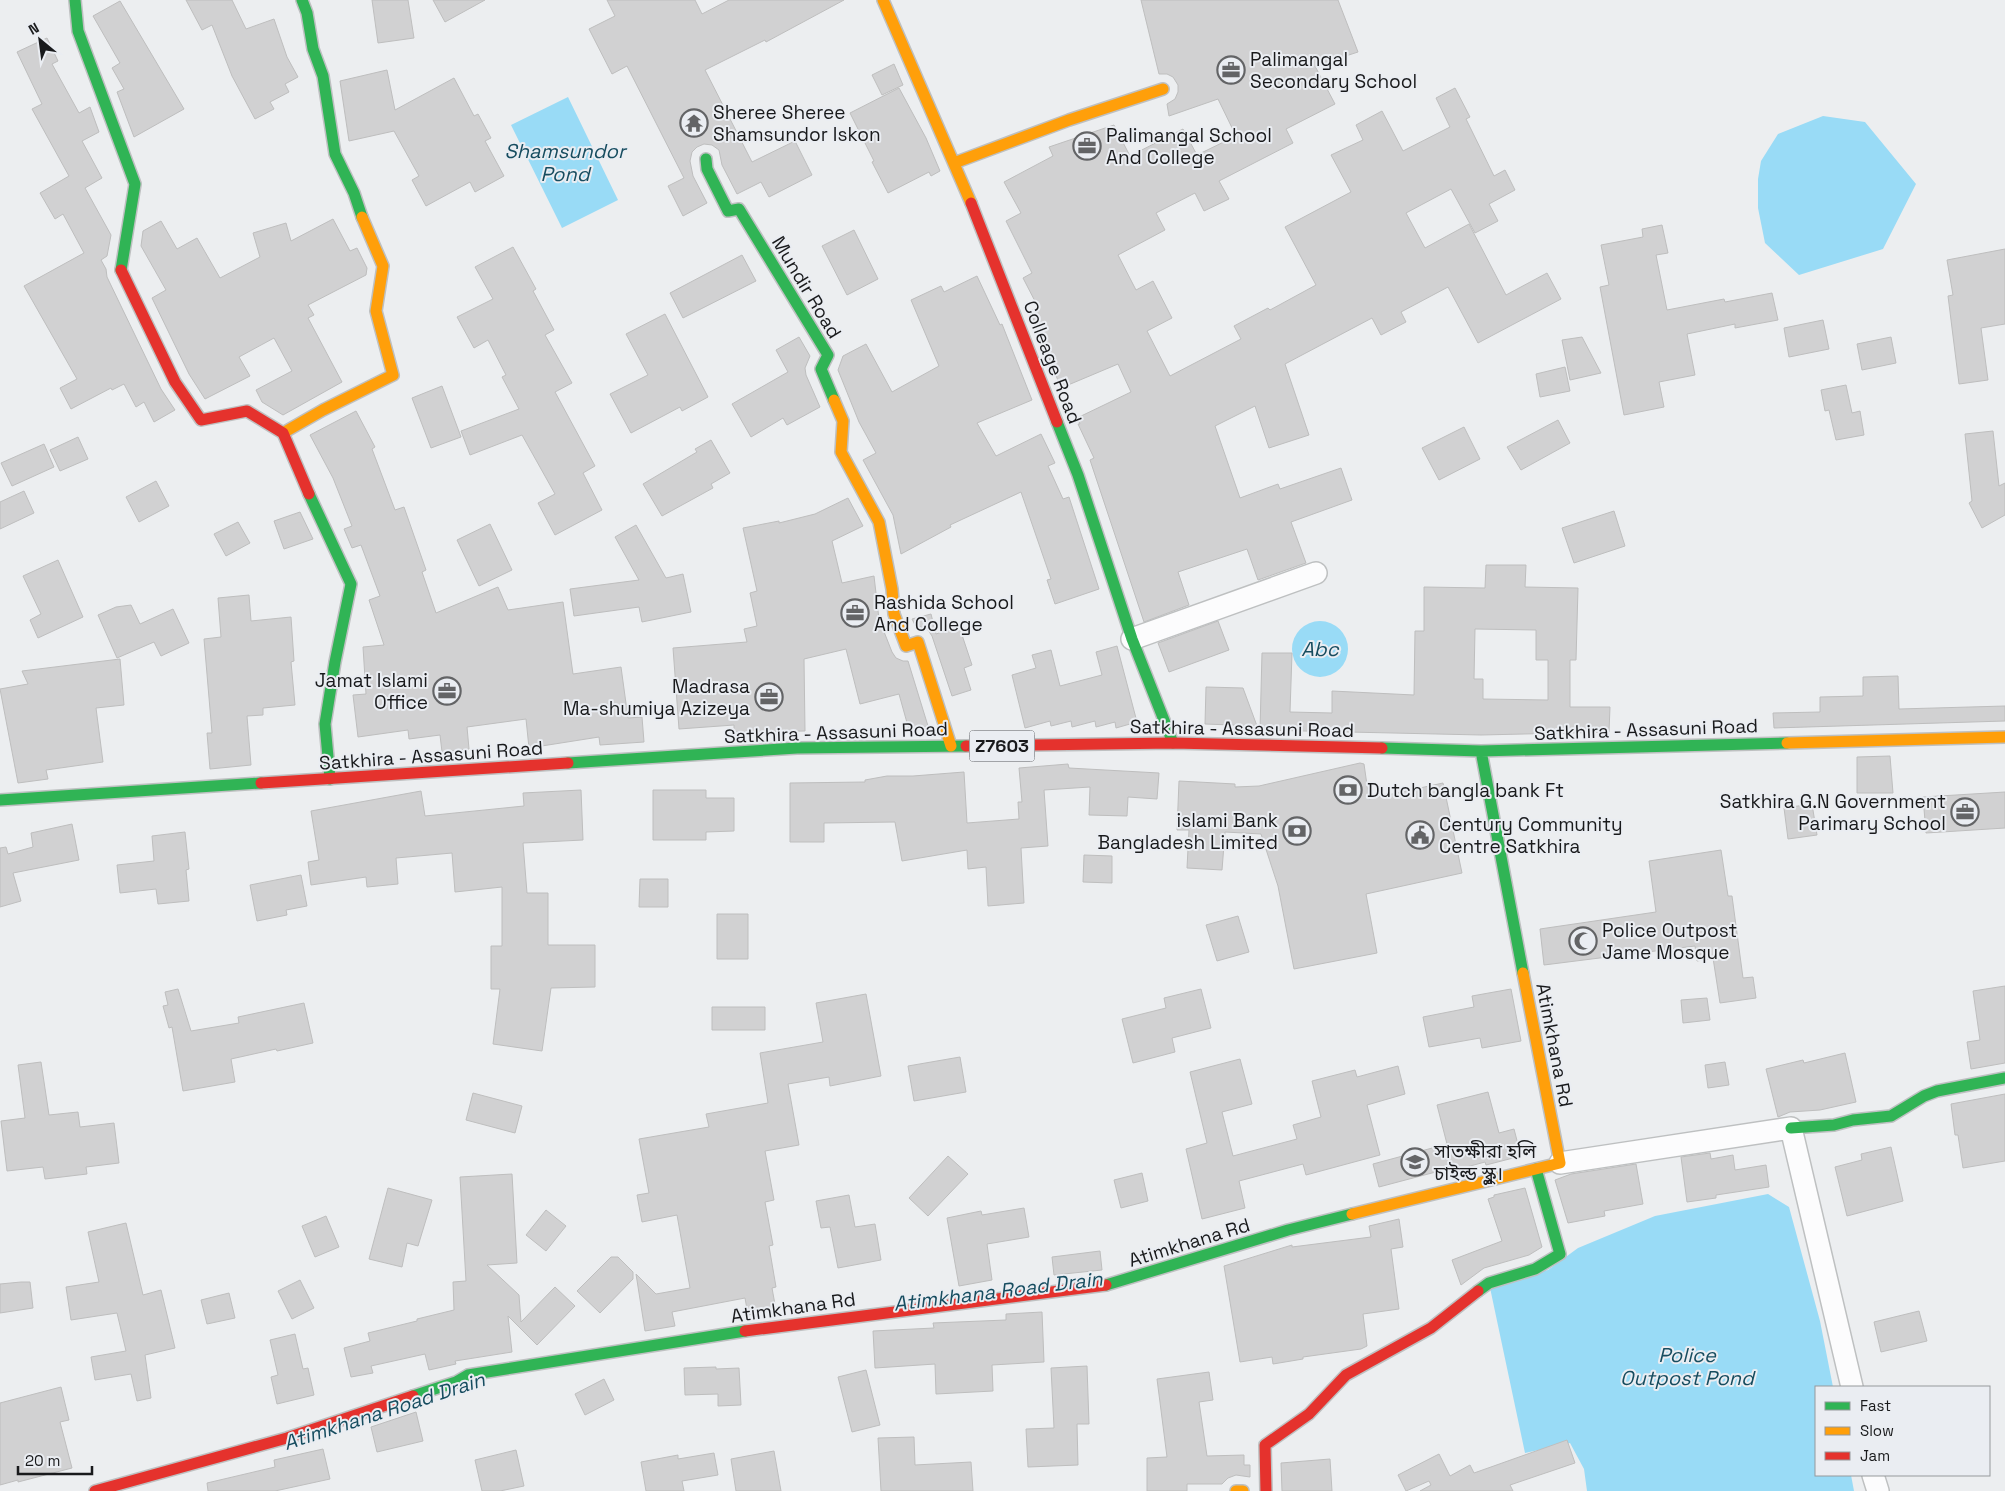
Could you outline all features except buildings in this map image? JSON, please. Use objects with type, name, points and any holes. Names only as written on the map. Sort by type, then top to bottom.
[{"type":"street","points":[[75,0],[78,31],[135,184],[121,270],[125,279],[175,382],[201,420],[247,412],[282,433],[308,493],[332,539],[352,584],[335,662],[325,724],[330,779]]},
{"type":"street","points":[[282,433],[306,417],[321,412],[393,375],[376,311],[383,266],[365,228],[354,193],[335,154],[323,76],[313,50],[307,13],[302,0]]},
{"type":"street","name":"Colleage Road","points":[[883,0],[978,221],[1078,475],[1132,639],[1173,743]]},
{"type":"street","points":[[954,163],[1069,120],[1162,89]]},
{"type":"street","name":"Mundir Road","points":[[706,159],[707,170],[728,211],[739,209],[828,355],[821,369],[843,421],[841,452],[879,522],[892,589],[894,614],[906,646],[918,642],[929,671],[937,707],[951,746]]},
{"type":"street","points":[[1132,639],[1316,573]]},
{"type":"street","name":"Satkhira - Assasuni Road","points":[[0,800],[797,748],[1173,743],[1481,751],[2005,737]]},
{"type":"street","name":"Atimkhana Rd","points":[[95,1491],[288,1438],[456,1382],[468,1375],[790,1324],[1108,1285],[1288,1230],[1560,1163],[1481,751]]},
{"type":"street","points":[[1560,1163],[1790,1128],[1834,1125],[1852,1120],[1891,1116],[1924,1096],[1938,1091],[2005,1078]]},
{"type":"street","points":[[1790,1128],[1852,1386]]},
{"type":"street","points":[[1266,1491],[1265,1445],[1309,1414],[1346,1375],[1431,1328],[1489,1283],[1535,1269],[1560,1254],[1536,1169]]},
{"type":"street","points":[[1874,1476],[1878,1491]]},
{"type":"street","points":[[1236,1491],[1243,1491]]},
{"type":"water","name":"Shamsundor Pond","points":[[568,97],[618,200],[562,228],[511,125]]},
{"type":"water","points":[[1823,116],[1865,122],[1916,184],[1883,249],[1799,275],[1765,243],[1758,208],[1758,179],[1761,161],[1778,134]]},
{"type":"water","name":"Abc","points":[[1320,621],[1331,623],[1340,629],[1346,638],[1348,649],[1346,660],[1340,669],[1331,675],[1320,677],[1309,675],[1300,669],[1294,660],[1292,649],[1294,638],[1300,629],[1309,623]]},
{"type":"water","name":"Police Outpost Pond","points":[[1768,1194],[1789,1207],[1820,1321],[1833,1386],[1815,1386],[1815,1476],[1851,1476],[1854,1491],[1587,1491],[1584,1469],[1570,1443],[1525,1453],[1489,1283],[1548,1270],[1578,1248],[1655,1216]]},
{"type":"traffic: fast","points":[[75,0],[78,31],[135,184],[121,270]]},
{"type":"traffic: fast","points":[[302,0],[307,13],[313,49],[323,76],[335,154],[354,193],[362,217]]},
{"type":"traffic: fast","points":[[706,159],[707,169],[728,211],[739,209],[828,355],[821,369],[834,400]]},
{"type":"traffic: fast","points":[[1057,422],[1078,475],[1132,639],[1173,743]]},
{"type":"traffic: fast","points":[[309,494],[351,584],[325,724],[330,779]]},
{"type":"traffic: fast","points":[[1382,748],[1481,751],[1787,743]]},
{"type":"traffic: fast","points":[[568,763],[797,748],[966,746]]},
{"type":"traffic: fast","points":[[1481,751],[1523,973]]},
{"type":"traffic: fast","points":[[0,800],[261,783]]},
{"type":"traffic: fast","points":[[1791,1128],[1834,1125],[1853,1120],[1891,1116],[1924,1096],[1937,1091],[2005,1078]]},
{"type":"traffic: fast","points":[[1478,1291],[1489,1283],[1535,1269],[1560,1254],[1536,1169]]},
{"type":"traffic: fast","points":[[1106,1285],[1288,1230],[1352,1214]]},
{"type":"traffic: fast","points":[[413,1396],[456,1382],[468,1375],[745,1331]]},
{"type":"traffic: slow","points":[[883,0],[971,203]]},
{"type":"traffic: slow","points":[[954,163],[1069,120],[1163,89]]},
{"type":"traffic: slow","points":[[283,433],[323,410],[393,375],[376,311],[383,266],[362,217]]},
{"type":"traffic: slow","points":[[834,400],[843,421],[841,452],[879,522],[892,589],[894,614],[906,646],[918,642],[951,746]]},
{"type":"traffic: slow","points":[[1787,743],[2005,737]]},
{"type":"traffic: slow","points":[[1352,1214],[1560,1163],[1523,973]]},
{"type":"traffic: slow","points":[[1236,1491],[1243,1491]]},
{"type":"traffic: jam","points":[[971,203],[1057,422]]},
{"type":"traffic: jam","points":[[121,270],[175,382],[201,420],[247,411],[283,433],[309,494]]},
{"type":"traffic: jam","points":[[966,746],[1173,743],[1382,748]]},
{"type":"traffic: jam","points":[[261,783],[568,763]]},
{"type":"traffic: jam","points":[[745,1331],[1106,1285]]},
{"type":"traffic: jam","points":[[1266,1491],[1265,1445],[1309,1414],[1346,1375],[1431,1328],[1478,1291]]},
{"type":"traffic: jam","points":[[95,1491],[287,1438],[413,1396]]},
{"type":"place","name":"Palimangal Secondary School","points":[[1231,70]]},
{"type":"place","name":"Sheree Sheree Shamsundor Iskon","points":[[694,123]]},
{"type":"place","name":"Palimangal School And College","points":[[1087,146]]},
{"type":"place","name":"Rashida School And College","points":[[855,613]]},
{"type":"place","name":"Jamat Islami Office","points":[[447,691]]},
{"type":"place","name":"Madrasa Ma-shumiya Azizeya","points":[[769,697]]},
{"type":"place","name":"Dutch bangla bank Ft","points":[[1348,790]]},
{"type":"place","name":"Satkhira G.N Government Parimary School","points":[[1965,812]]},
{"type":"place","name":"islami Bank Bangladesh Limited","points":[[1297,831]]},
{"type":"place","name":"Century Community Centre Satkhira","points":[[1420,835]]},
{"type":"place","name":"Police Outpost Jame Mosque","points":[[1583,941]]},
{"type":"place","name":"সাতক্ষীরা হলি চাইল্ড স্কুল।","points":[[1415,1162]]},
{"type":"water label","name":"Atimkhana Road Drain","points":[[998,1291]]},
{"type":"water label","name":"Atimkhana Road Drain","points":[[384,1411]]}]
